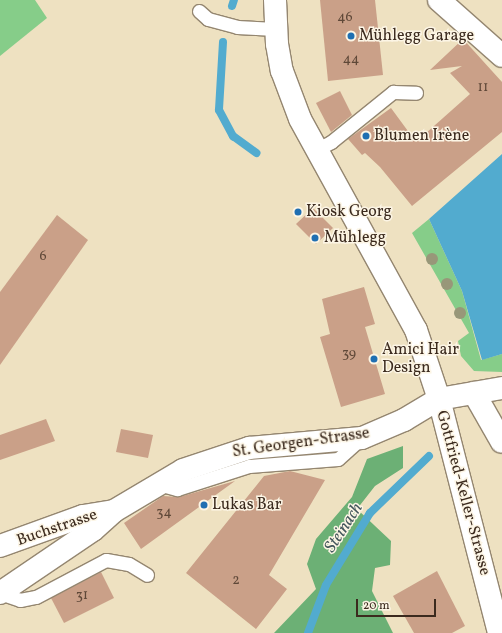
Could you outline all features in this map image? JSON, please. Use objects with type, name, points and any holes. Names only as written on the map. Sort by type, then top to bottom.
[{"type":"street","points":[[275,0],[275,29],[282,71],[316,150],[416,330],[439,399],[502,388]]},
{"type":"street","points":[[439,0],[502,56]]},
{"type":"street","points":[[474,393],[502,442]]},
{"type":"street","name":"St. Georgen-Strasse","points":[[0,593],[93,530],[114,511],[183,470],[249,448],[362,438],[404,420],[439,399]]},
{"type":"street","name":"Gottfried-Keller-Strasse","points":[[439,399],[499,633]]},
{"type":"street","name":"Buchstrasse","points":[[0,546],[83,516],[114,511]]},
{"type":"lane","points":[[199,11],[208,19],[237,27],[275,29]]},
{"type":"lane","points":[[316,150],[331,142],[393,92],[416,93]]},
{"type":"lane","points":[[0,593],[20,600],[36,597],[106,560],[129,564],[147,575]]},
{"type":"green space","points":[[0,0],[35,0],[47,18],[0,56]]},
{"type":"green space","points":[[429,219],[462,291],[481,360],[502,354],[502,372],[474,371],[461,356],[458,341],[469,333],[412,233]]},
{"type":"green space","points":[[403,446],[403,468],[375,486],[357,509],[391,541],[390,565],[375,568],[372,591],[393,633],[274,633],[316,589],[307,564],[316,539],[352,497],[367,459]]},
{"type":"water","points":[[502,154],[502,354],[482,360],[462,291],[429,219]]},
{"type":"building","name":"Mühlegg Garage","points":[[320,0],[375,0],[383,75],[328,81]]},
{"type":"building","points":[[463,39],[502,82],[502,132],[412,206],[380,167],[365,153],[362,155],[348,139],[391,108],[416,142],[470,94],[450,73],[462,66],[430,70]]},
{"type":"building","points":[[340,91],[352,115],[331,132],[316,103]]},
{"type":"building","points":[[313,208],[333,228],[316,244],[296,224]]},
{"type":"building","points":[[57,215],[88,240],[0,365],[0,292]]},
{"type":"building","points":[[364,287],[375,324],[365,327],[385,394],[341,407],[320,337],[330,334],[322,299]]},
{"type":"building","points":[[46,419],[55,441],[0,460],[0,435]]},
{"type":"building","points":[[121,429],[153,435],[148,458],[116,452]]},
{"type":"building","points":[[290,471],[325,480],[269,575],[287,589],[256,629],[186,573],[264,476]]},
{"type":"building","points":[[235,481],[141,549],[124,523],[163,496],[179,497]]},
{"type":"building","points":[[437,571],[465,626],[452,633],[414,633],[393,596]]},
{"type":"building","points":[[101,572],[114,598],[64,623],[51,598]]},
{"type":"waterway","name":"Steinach","points":[[232,6],[234,0]]},
{"type":"waterway","name":"Steinach","points":[[223,42],[219,110],[233,136],[256,153]]},
{"type":"waterway","name":"Steinach","points":[[308,633],[326,585],[370,513],[429,456]]},
{"type":"place","name":"Mühlegg Garage","points":[[351,36]]},
{"type":"place","name":"Blumen Irène","points":[[366,136]]},
{"type":"place","name":"Kiosk Georg","points":[[298,212]]},
{"type":"place","name":"Mühlegg","points":[[315,238]]},
{"type":"place","name":"Amici Hair Design","points":[[374,359]]},
{"type":"place","name":"Lukas Bar","points":[[204,505]]}]
